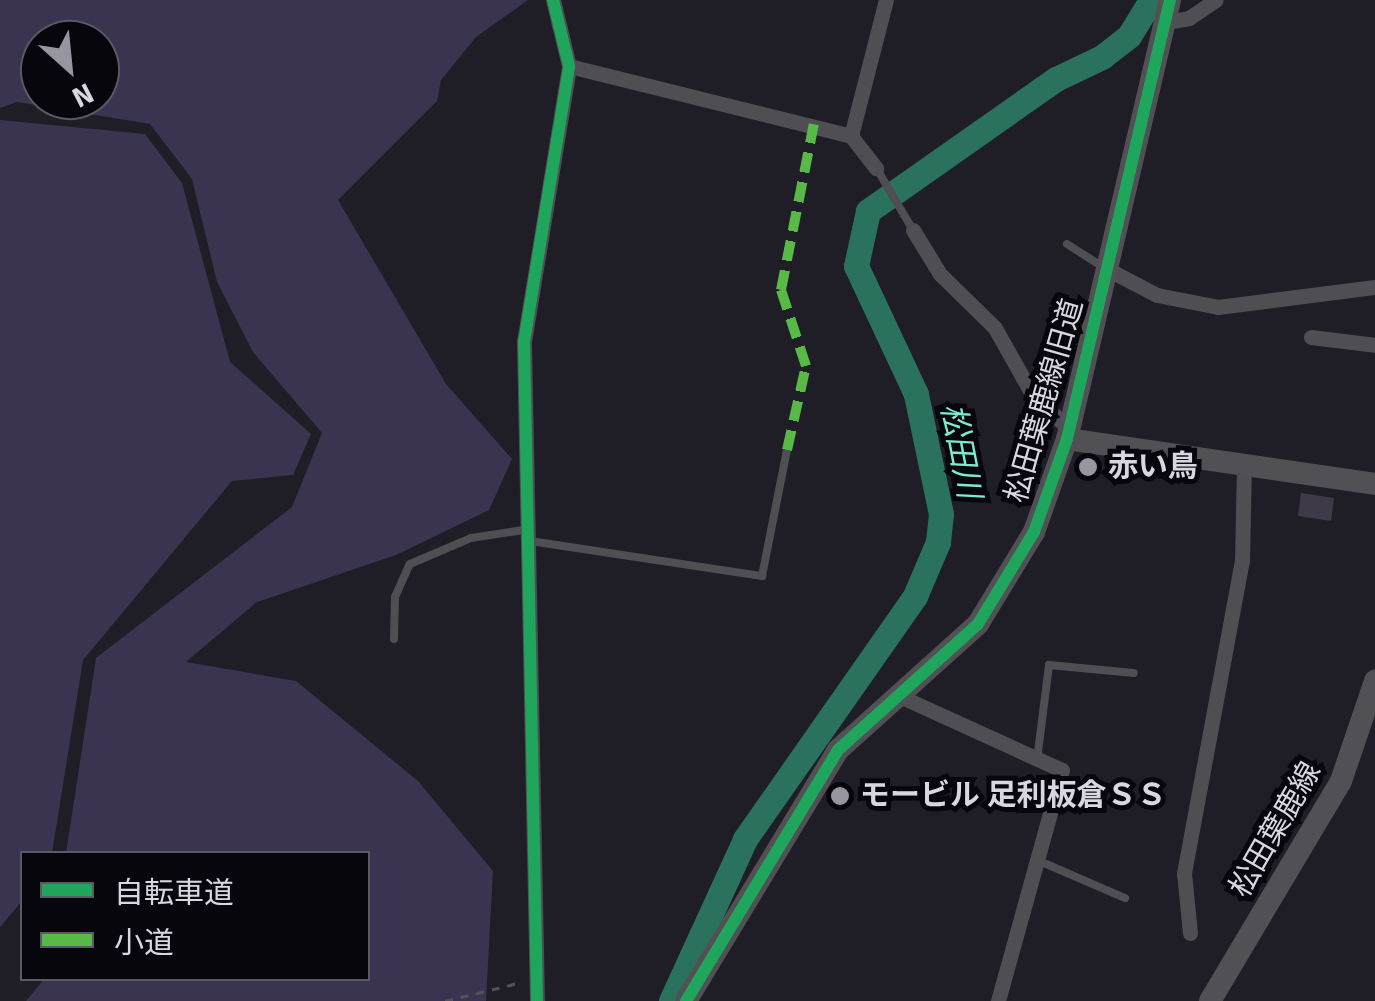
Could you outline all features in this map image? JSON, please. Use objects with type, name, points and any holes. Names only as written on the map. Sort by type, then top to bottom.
[{"type":"street","points":[[537,1001],[524,342],[569,66],[553,0]]},
{"type":"street","points":[[851,136],[886,0]]},
{"type":"street","points":[[1168,11],[1189,18],[1216,0]]},
{"type":"street","name":"松田葉鹿線旧道","points":[[686,1001],[816,782],[894,694],[967,634],[1005,586],[1068,434],[1168,11]]},
{"type":"street","points":[[569,66],[851,136],[876,168]]},
{"type":"street","points":[[913,230],[940,274],[995,328],[1032,394],[1068,434],[1244,466],[1375,484]]},
{"type":"street","points":[[1107,270],[1157,295],[1218,307],[1375,287]]},
{"type":"street","points":[[1311,337],[1375,345]]},
{"type":"street","points":[[1190,933],[1184,874],[1242,560],[1244,466]]},
{"type":"street","name":"松田葉鹿線","points":[[1210,1001],[1341,781],[1375,681]]},
{"type":"street","points":[[894,694],[1062,770],[998,1001]]},
{"type":"lane","points":[[876,168],[913,230]]},
{"type":"lane","points":[[1067,244],[1107,270]]},
{"type":"lane","points":[[394,639],[395,598],[410,564],[471,538],[530,535],[762,576],[787,450]]},
{"type":"lane","points":[[1037,760],[1049,665],[1134,673]]},
{"type":"lane","points":[[1037,860],[1125,898]]},
{"type":"path","points":[[446,1001],[534,980]]},
{"type":"shaded area","points":[[0,0],[528,0],[476,37],[441,80],[437,101],[338,200],[446,384],[512,459],[489,510],[396,555],[257,602],[186,662],[296,681],[418,781],[493,871],[486,1001],[26,1001],[42,981],[370,981],[370,851],[66,851],[96,658],[292,507],[322,433],[253,352],[217,282],[192,179],[150,124],[120,119],[120,20],[20,20],[20,102],[0,108]]},
{"type":"shaded area","points":[[0,120],[145,134],[182,183],[230,362],[311,434],[293,475],[232,481],[83,660],[52,851],[20,851],[20,903],[0,927]]},
{"type":"building","points":[[1301,493],[1334,498],[1331,521],[1298,516]]},
{"type":"waterway","name":"松田川","points":[[671,1001],[745,839],[915,596],[938,542],[941,514],[916,394],[856,266],[868,211],[1056,79],[1102,57],[1129,36],[1151,0]]},
{"type":"marked path","points":[[787,450],[806,366],[781,290],[814,124]]},
{"type":"cycle path","points":[[537,1001],[524,342],[569,66],[553,0]]},
{"type":"cycle path","points":[[686,1001],[838,750],[978,624],[1034,532],[1067,439],[1170,0]]},
{"type":"place","name":"赤い鳥","points":[[1088,467]]},
{"type":"place","name":"モービル 足利板倉ＳＳ","points":[[840,796]]}]
